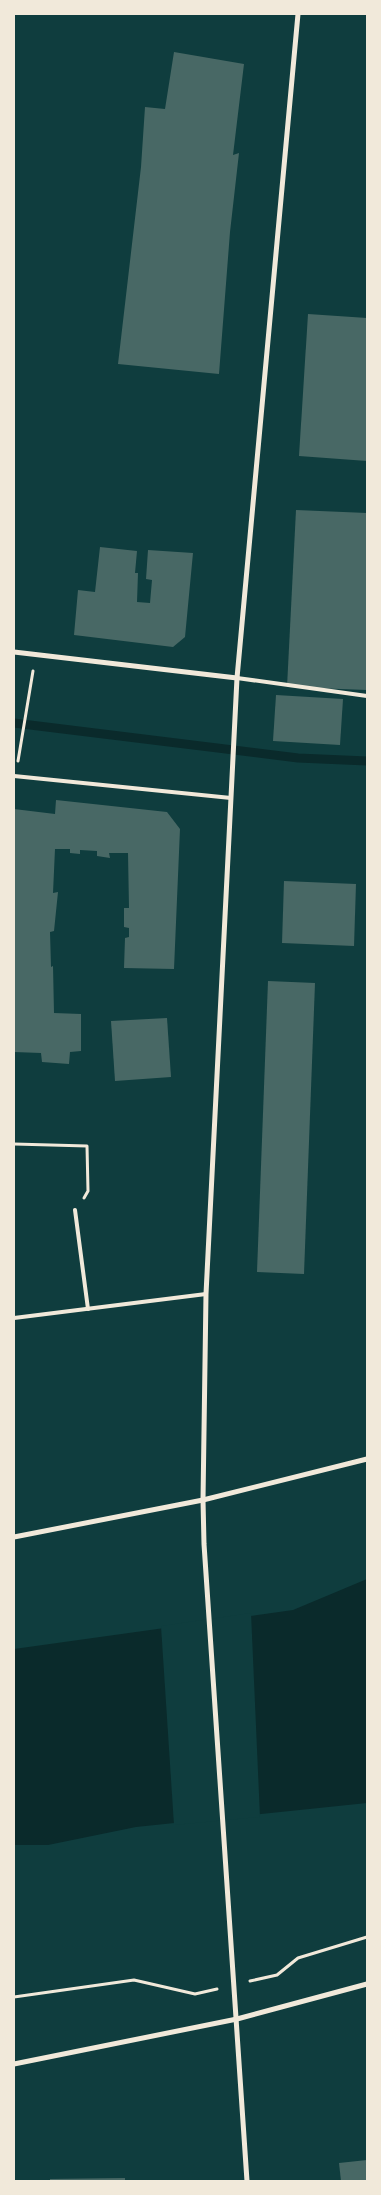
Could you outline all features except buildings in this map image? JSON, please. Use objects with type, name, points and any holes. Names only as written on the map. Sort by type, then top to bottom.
[{"type":"street","points":[[247,2181],[204,1544],[206,1294],[237,678],[298,14]]},
{"type":"street","points":[[14,652],[237,678]]},
{"type":"street","points":[[14,1537],[203,1500],[367,1459]]},
{"type":"street","points":[[14,2064],[237,2019],[367,1984]]},
{"type":"lane","points":[[237,678],[367,696]]},
{"type":"lane","points":[[14,776],[231,798]]},
{"type":"lane","points":[[76,1210],[88,1309]]},
{"type":"lane","points":[[14,1318],[206,1294]]},
{"type":"path","points":[[14,776],[25,727],[30,688]]},
{"type":"path","points":[[14,1144],[87,1146],[88,1191],[76,1210]]},
{"type":"path","points":[[277,1975],[298,1958],[367,1937]]},
{"type":"path","points":[[14,1997],[134,1980],[196,1994]]},
{"type":"water","points":[[367,1579],[367,1803],[136,1827],[48,1845],[14,1845],[14,1649],[293,1610]]},
{"type":"pier","points":[[251,1613],[260,1817],[174,1825],[161,1626]]},
{"type":"waterway","points":[[14,723],[298,758],[367,761]]}]
